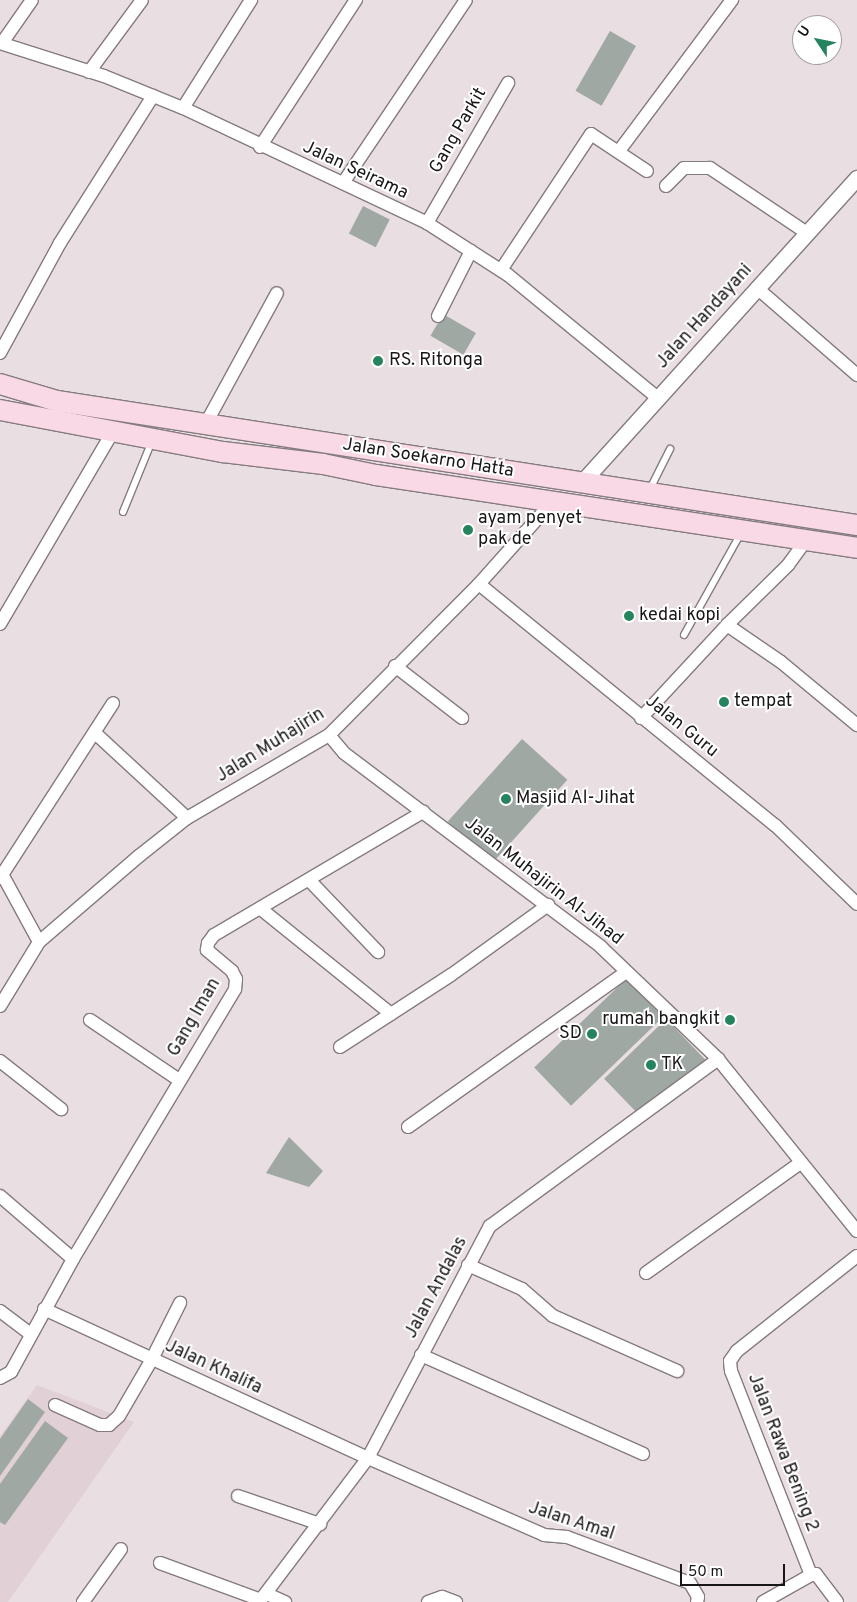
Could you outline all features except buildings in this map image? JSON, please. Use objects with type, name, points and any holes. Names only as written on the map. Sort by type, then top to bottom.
[{"type":"main road","name":"Jalan Soekarno Hatta","points":[[0,384],[57,401],[857,525]]},
{"type":"main road","name":"Jalan Soekarno Hatta","points":[[0,410],[112,433],[223,452],[323,464],[552,502],[857,548]]},
{"type":"main road","points":[[223,452],[227,428]]},
{"type":"street","points":[[1,43],[32,0]]},
{"type":"street","points":[[90,72],[142,0]]},
{"type":"street","points":[[183,108],[251,0]]},
{"type":"street","points":[[260,147],[356,0]]},
{"type":"street","points":[[343,183],[465,0]]},
{"type":"street","points":[[619,151],[732,0]]},
{"type":"street","name":"Jalan Seirama","points":[[1,43],[90,72],[183,108],[260,147],[343,183],[427,224],[501,270],[658,398]]},
{"type":"street","name":"Gang Parkit","points":[[427,224],[508,83]]},
{"type":"street","points":[[0,353],[60,243],[153,96]]},
{"type":"street","points":[[501,270],[588,136],[594,134],[647,171]]},
{"type":"street","points":[[666,186],[684,168],[710,168],[807,233]]},
{"type":"street","name":"Jalan Handayani","points":[[582,482],[857,179]]},
{"type":"street","points":[[438,316],[471,251]]},
{"type":"street","points":[[757,288],[857,375]]},
{"type":"street","points":[[205,425],[278,292]]},
{"type":"street","points":[[0,624],[112,433]]},
{"type":"street","name":"Jalan Muhajirin","points":[[0,1006],[39,942],[187,818],[329,735],[395,666],[479,584],[552,502]]},
{"type":"street","points":[[641,718],[727,625],[788,565],[806,540]]},
{"type":"street","name":"Jalan Guru","points":[[479,584],[641,718],[775,825],[854,895]]},
{"type":"street","points":[[727,625],[781,662],[857,725]]},
{"type":"street","points":[[395,666],[462,718]]},
{"type":"street","points":[[39,942],[1,876],[114,704]]},
{"type":"street","points":[[95,733],[187,818]]},
{"type":"street","name":"Jalan Muhajirin Al-Jihad","points":[[329,735],[344,753],[548,905],[601,947],[718,1059],[800,1163],[857,1231]]},
{"type":"street","name":"Gang Iman","points":[[0,1378],[11,1372],[73,1258],[235,989],[236,979],[232,971],[207,950],[208,943],[214,935],[423,812]]},
{"type":"street","points":[[309,880],[378,952]]},
{"type":"street","points":[[340,1047],[391,1014],[548,905]]},
{"type":"street","points":[[261,909],[391,1014]]},
{"type":"street","points":[[408,1127],[626,972]]},
{"type":"street","points":[[90,1020],[179,1080]]},
{"type":"street","name":"Jalan Andalas","points":[[262,1599],[368,1458],[490,1226],[718,1059]]},
{"type":"street","points":[[0,1061],[61,1109]]},
{"type":"street","points":[[646,1273],[800,1163]]},
{"type":"street","points":[[0,1196],[73,1258]]},
{"type":"street","name":"Jalan Rawa Bening 2","points":[[811,1575],[731,1370],[730,1360],[736,1351],[857,1256]]},
{"type":"street","points":[[468,1265],[522,1289],[553,1316],[676,1371]]},
{"type":"street","points":[[56,1405],[100,1425],[109,1425],[118,1416],[152,1359],[180,1303]]},
{"type":"street","name":"Jalan Khalifa","points":[[44,1309],[368,1458]]},
{"type":"street","points":[[0,1310],[30,1334]]},
{"type":"street","points":[[421,1356],[643,1454]]},
{"type":"street","name":"Jalan Amal","points":[[368,1458],[544,1535],[567,1537],[690,1584],[698,1597],[697,1602]]},
{"type":"street","points":[[238,1496],[320,1524]]},
{"type":"street","points":[[83,1602],[121,1549]]},
{"type":"street","points":[[160,1563],[262,1599],[285,1602]]},
{"type":"street","points":[[763,1602],[816,1574],[837,1602]]},
{"type":"street","points":[[428,1602],[442,1597],[456,1602]]},
{"type":"lane","points":[[123,512],[153,440]]},
{"type":"lane","points":[[649,493],[670,449]]},
{"type":"lane","points":[[684,635],[743,530]]},
{"type":"shaded area","points":[[37,1385],[134,1422],[8,1602],[0,1602],[0,1436]]},
{"type":"place","name":"RS. Ritonga","points":[[378,361]]},
{"type":"place","name":"ayam penyet pak de","points":[[468,530]]},
{"type":"place","name":"kedai kopi","points":[[629,616]]},
{"type":"place","name":"tempat","points":[[724,702]]},
{"type":"place","name":"Masjid Al-Jihat","points":[[506,799]]},
{"type":"place","name":"rumah bangkit","points":[[730,1020]]},
{"type":"place","name":"SD","points":[[592,1034]]},
{"type":"place","name":"TK","points":[[651,1065]]}]
